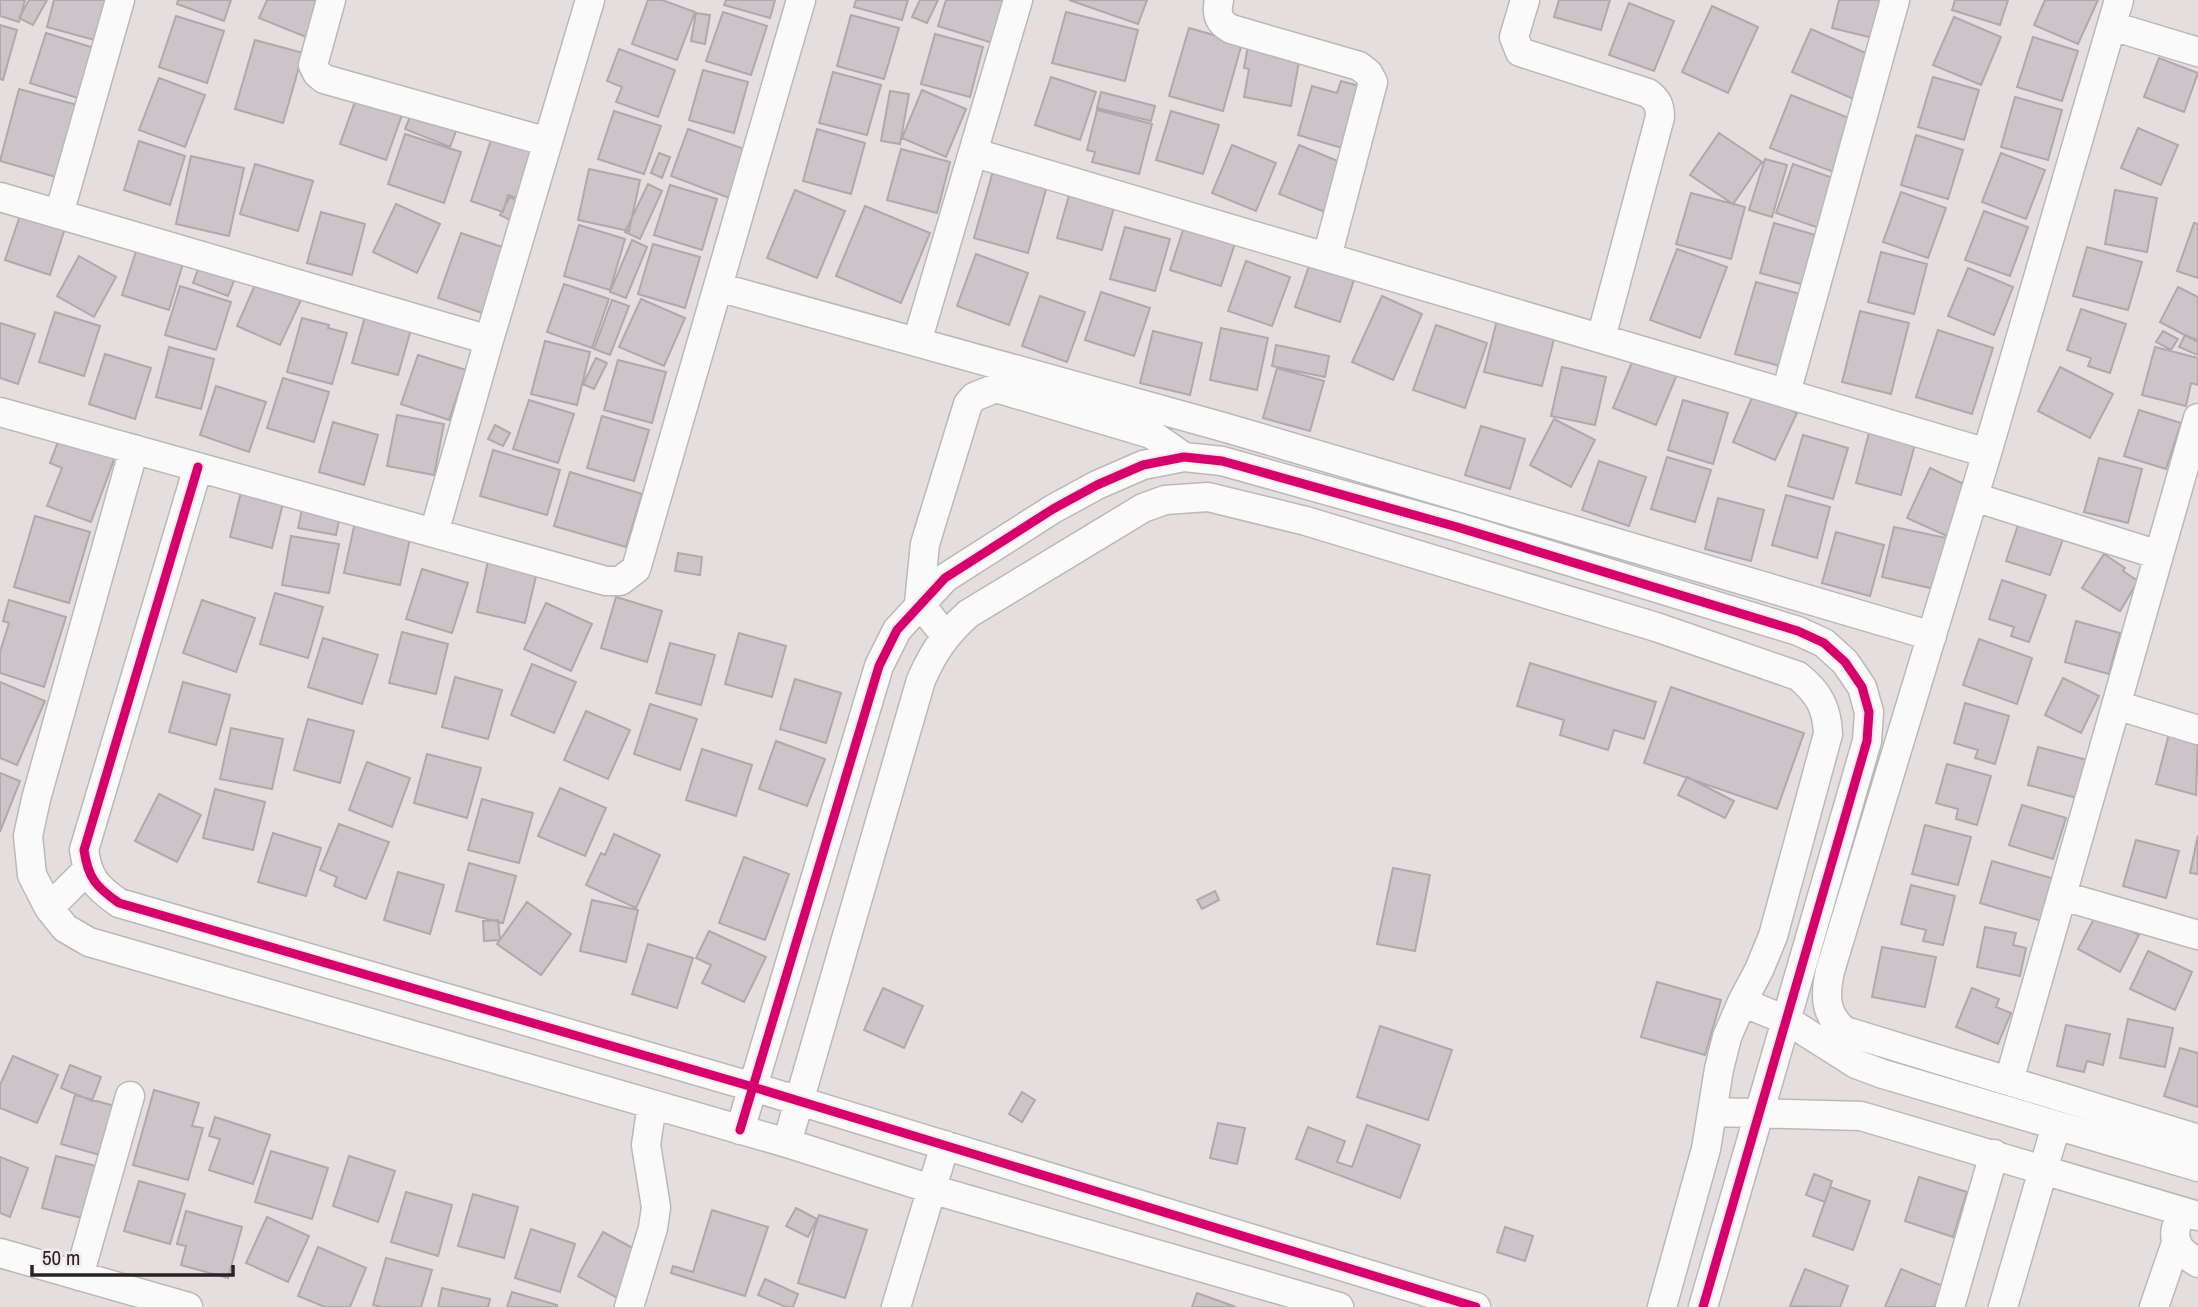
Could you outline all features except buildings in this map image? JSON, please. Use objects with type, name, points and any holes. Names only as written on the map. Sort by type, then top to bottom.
[{"type":"street","points":[[59,214],[120,0]]},
{"type":"street","points":[[331,0],[313,65],[324,79],[548,142]]},
{"type":"street","points":[[434,533],[590,0]]},
{"type":"street","points":[[0,412],[606,581],[620,581],[636,569],[802,0]]},
{"type":"street","points":[[917,342],[1018,0]]},
{"type":"street","points":[[1219,0],[1217,16],[1222,24],[1231,29],[1359,66],[1368,73],[1373,82],[1327,257]]},
{"type":"street","points":[[1525,0],[1514,37],[1520,52],[1648,93],[1656,99],[1660,107],[1660,117],[1601,338]]},
{"type":"street","points":[[1786,393],[1895,0]]},
{"type":"street","points":[[2198,52],[2115,13],[1974,497],[1826,989],[1830,1014],[1836,1024],[1845,1031],[2198,1139]]},
{"type":"street","points":[[975,153],[1987,453]]},
{"type":"street","points":[[0,197],[489,340]]},
{"type":"street","points":[[718,287],[1223,427],[1932,636]]},
{"type":"street","points":[[945,635],[919,603],[921,568],[929,531],[968,404],[974,397],[996,388],[1115,421],[1151,434],[1184,457]]},
{"type":"street","points":[[2009,1081],[2197,425]]},
{"type":"street","points":[[134,449],[28,836],[33,876],[49,908],[65,928],[89,942],[788,1143],[931,1189],[1339,1307]]},
{"type":"street","points":[[1184,457],[1184,498]]},
{"type":"street","points":[[740,1130],[879,666],[897,630],[919,603],[945,578],[1053,509],[1097,485],[1143,466],[1184,457],[1222,461],[1457,527],[1798,631],[1824,643],[1845,662],[1863,687],[1869,712],[1867,741],[1703,1307]]},
{"type":"street","points":[[198,467],[84,850],[87,870],[99,889],[119,903],[753,1087],[1476,1307]]},
{"type":"street","points":[[788,1143],[921,680],[932,654],[945,635],[968,614],[1143,508],[1165,500],[1208,497],[1306,521],[1656,627],[1798,676],[1813,688],[1822,701],[1828,734],[1773,936],[1727,1037],[1706,1149],[1662,1307]]},
{"type":"street","points":[[1974,497],[2159,555]]},
{"type":"street","points":[[1656,627],[1668,591]]},
{"type":"street","points":[[1824,643],[1836,608]]},
{"type":"street","points":[[2116,705],[2198,730]]},
{"type":"street","points":[[1854,787],[1883,798]]},
{"type":"street","points":[[49,908],[87,870]]},
{"type":"street","points":[[2063,896],[2198,935]]},
{"type":"street","points":[[1742,1002],[1787,1021],[1856,1064],[2198,1167]]},
{"type":"street","points":[[79,1276],[130,1097]]},
{"type":"street","points":[[629,1307],[653,1228],[656,1206],[646,1144],[652,1104]]},
{"type":"street","points":[[1712,1112],[1861,1116],[2189,1213],[2174,1233],[2180,1250],[2198,1263]]},
{"type":"street","points":[[2003,1307],[2056,1126]]},
{"type":"street","points":[[897,1307],[945,1145]]},
{"type":"street","points":[[1950,1307],[1994,1154]]},
{"type":"street","points":[[2154,1307],[2176,1243]]},
{"type":"street","points":[[0,1254],[188,1307]]},
{"type":"cycle path","points":[[740,1130],[879,666],[897,630],[945,578],[1053,509],[1097,485],[1143,465],[1184,457],[1222,461],[1457,527],[1798,631],[1824,643],[1845,662],[1862,687],[1869,712],[1867,741],[1703,1307]]},
{"type":"cycle path","points":[[198,467],[84,850],[94,881],[119,903],[753,1087],[1476,1307]]}]
